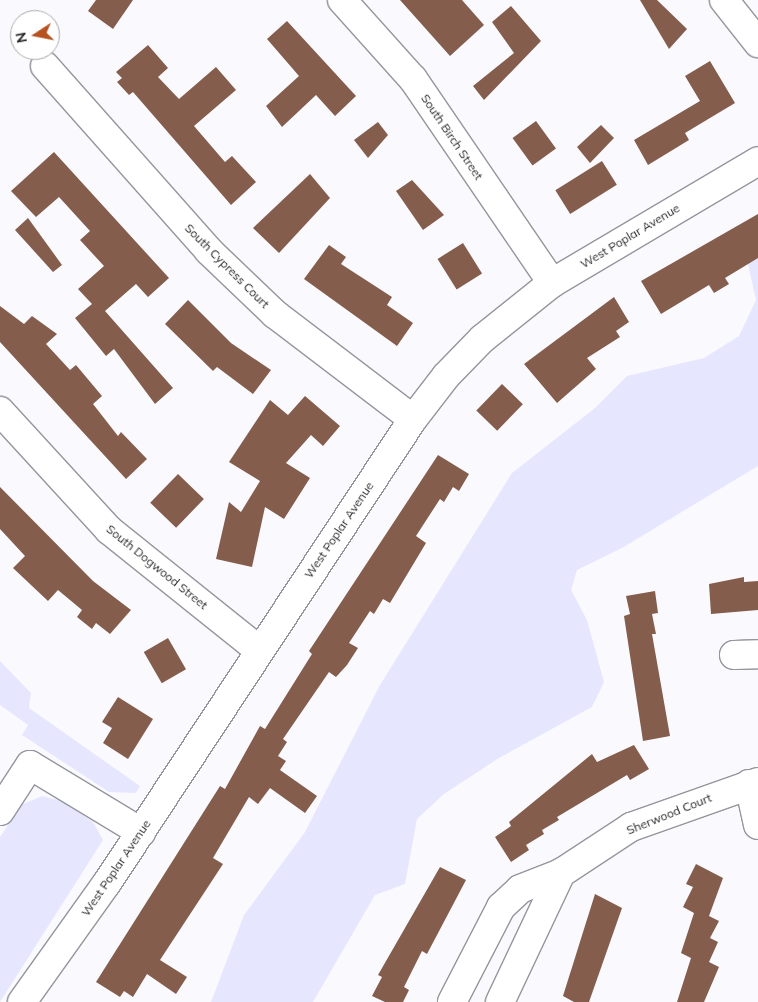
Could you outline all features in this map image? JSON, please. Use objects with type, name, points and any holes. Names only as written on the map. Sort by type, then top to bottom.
[{"type":"street","name":"South Birch Street","points":[[342,0],[413,80],[552,283]]},
{"type":"street","points":[[724,0],[758,42]]},
{"type":"street","name":"South Cypress Court","points":[[45,66],[209,251],[275,314],[413,419]]},
{"type":"street","name":"West Poplar Avenue","points":[[22,1002],[141,832],[413,419],[482,339],[552,283],[758,161]]},
{"type":"street","name":"South Dogwood Street","points":[[0,411],[109,530],[260,650]]},
{"type":"street","points":[[0,811],[30,765],[141,832]]},
{"type":"street","points":[[753,783],[758,825]]},
{"type":"street","name":"Sherwood Court","points":[[452,1002],[501,907],[520,889],[560,873],[631,827],[753,783]]},
{"type":"street","points":[[500,1002],[560,873]]},
{"type":"shaded area","points":[[758,242],[758,466],[622,548],[577,570],[571,590],[587,620],[604,682],[592,707],[499,758],[444,794],[417,819],[405,884],[375,895],[313,1002],[211,1002],[244,915],[305,832],[380,685],[512,473],[595,408],[627,376],[704,358],[739,336],[756,300],[747,260]]},
{"type":"shaded area","points":[[0,661],[31,693],[29,708],[140,786],[136,793],[109,792],[22,735],[28,725],[0,705]]},
{"type":"shaded area","points":[[42,796],[62,801],[93,822],[103,840],[0,1002],[0,837],[21,805]]},
{"type":"building","points":[[96,0],[133,0],[113,29],[88,11]]},
{"type":"building","points":[[400,0],[462,0],[484,25],[450,56]]},
{"type":"building","points":[[640,0],[657,0],[687,29],[669,49]]},
{"type":"building","points":[[511,6],[541,41],[484,100],[473,86],[514,53],[492,22]]},
{"type":"building","points":[[287,21],[356,96],[335,116],[316,95],[282,127],[266,106],[299,76],[267,39]]},
{"type":"building","points":[[148,45],[168,68],[158,77],[179,99],[216,67],[236,90],[194,126],[225,162],[232,156],[256,182],[231,205],[133,92],[129,95],[117,82],[122,78],[116,72]]},
{"type":"building","points":[[710,61],[735,103],[685,133],[689,140],[648,165],[634,140],[700,101],[685,76]]},
{"type":"building","points":[[536,121],[556,149],[533,166],[513,138]]},
{"type":"building","points":[[378,122],[388,135],[368,158],[354,140]]},
{"type":"building","points":[[601,125],[614,138],[590,163],[577,147]]},
{"type":"building","points":[[54,152],[169,278],[148,297],[136,284],[105,311],[173,388],[155,404],[114,349],[106,356],[75,318],[92,304],[78,289],[104,266],[80,240],[90,231],[59,197],[36,217],[11,191]]},
{"type":"building","points":[[602,161],[617,185],[570,214],[555,190]]},
{"type":"building","points":[[310,174],[330,198],[279,253],[253,228]]},
{"type":"building","points":[[412,180],[444,215],[423,230],[396,191]]},
{"type":"building","points":[[758,214],[758,258],[725,278],[729,284],[714,293],[709,285],[661,314],[641,281]]},
{"type":"building","points":[[28,218],[62,265],[53,272],[15,230]]},
{"type":"building","points":[[463,243],[482,274],[457,289],[438,259]]},
{"type":"building","points":[[329,245],[346,257],[341,264],[392,297],[387,305],[413,323],[397,346],[304,279]]},
{"type":"building","points":[[614,297],[629,322],[616,331],[620,337],[587,358],[596,369],[557,403],[524,364]]},
{"type":"building","points":[[188,300],[231,343],[271,370],[253,394],[217,367],[213,371],[165,324]]},
{"type":"building","points":[[0,306],[24,324],[32,316],[57,334],[46,344],[70,370],[76,365],[102,396],[93,404],[118,436],[121,432],[147,459],[126,479],[0,342]]},
{"type":"building","points":[[502,384],[523,404],[497,431],[476,411]]},
{"type":"building","points":[[305,396],[340,426],[323,446],[311,435],[286,463],[310,478],[284,519],[265,507],[252,567],[216,559],[229,502],[241,512],[260,481],[229,462],[270,400],[288,415]]},
{"type":"building","points":[[438,455],[469,474],[459,491],[453,487],[444,502],[440,499],[416,536],[426,543],[390,603],[383,599],[374,614],[370,611],[349,643],[358,648],[347,665],[336,677],[329,672],[283,739],[287,742],[278,756],[286,761],[280,770],[317,796],[305,813],[270,788],[258,804],[249,797],[213,858],[223,864],[160,960],[187,977],[176,994],[147,974],[133,997],[124,991],[120,997],[96,982],[220,786],[225,789],[260,726],[265,729],[312,654],[309,651]]},
{"type":"building","points":[[178,474],[204,499],[176,528],[150,503]]},
{"type":"building","points":[[0,487],[93,581],[131,610],[110,634],[96,623],[92,629],[77,617],[82,610],[58,590],[48,601],[13,568],[25,556],[0,529]]},
{"type":"building","points":[[744,577],[744,582],[758,581],[758,610],[711,614],[709,584]]},
{"type":"building","points":[[655,591],[658,613],[652,614],[656,634],[652,634],[670,736],[643,741],[624,616],[630,614],[626,596]]},
{"type":"building","points":[[168,638],[186,669],[162,683],[144,652]]},
{"type":"building","points":[[118,697],[153,719],[128,759],[103,743],[112,728],[102,722]]},
{"type":"building","points":[[634,745],[649,769],[630,780],[627,775],[557,817],[559,820],[542,830],[544,834],[526,845],[529,850],[511,862],[495,837],[511,826],[509,822],[592,754],[597,762]]},
{"type":"building","points":[[696,864],[723,878],[709,916],[719,921],[710,938],[718,942],[709,962],[719,967],[704,1002],[677,1002],[691,958],[681,953],[694,913],[683,907],[693,887],[686,884]]},
{"type":"building","points":[[440,867],[466,880],[427,954],[422,951],[404,987],[409,990],[403,1002],[385,1002],[372,996],[382,977],[378,975]]},
{"type":"building","points":[[595,894],[622,908],[589,1002],[574,1002],[563,996]]}]
